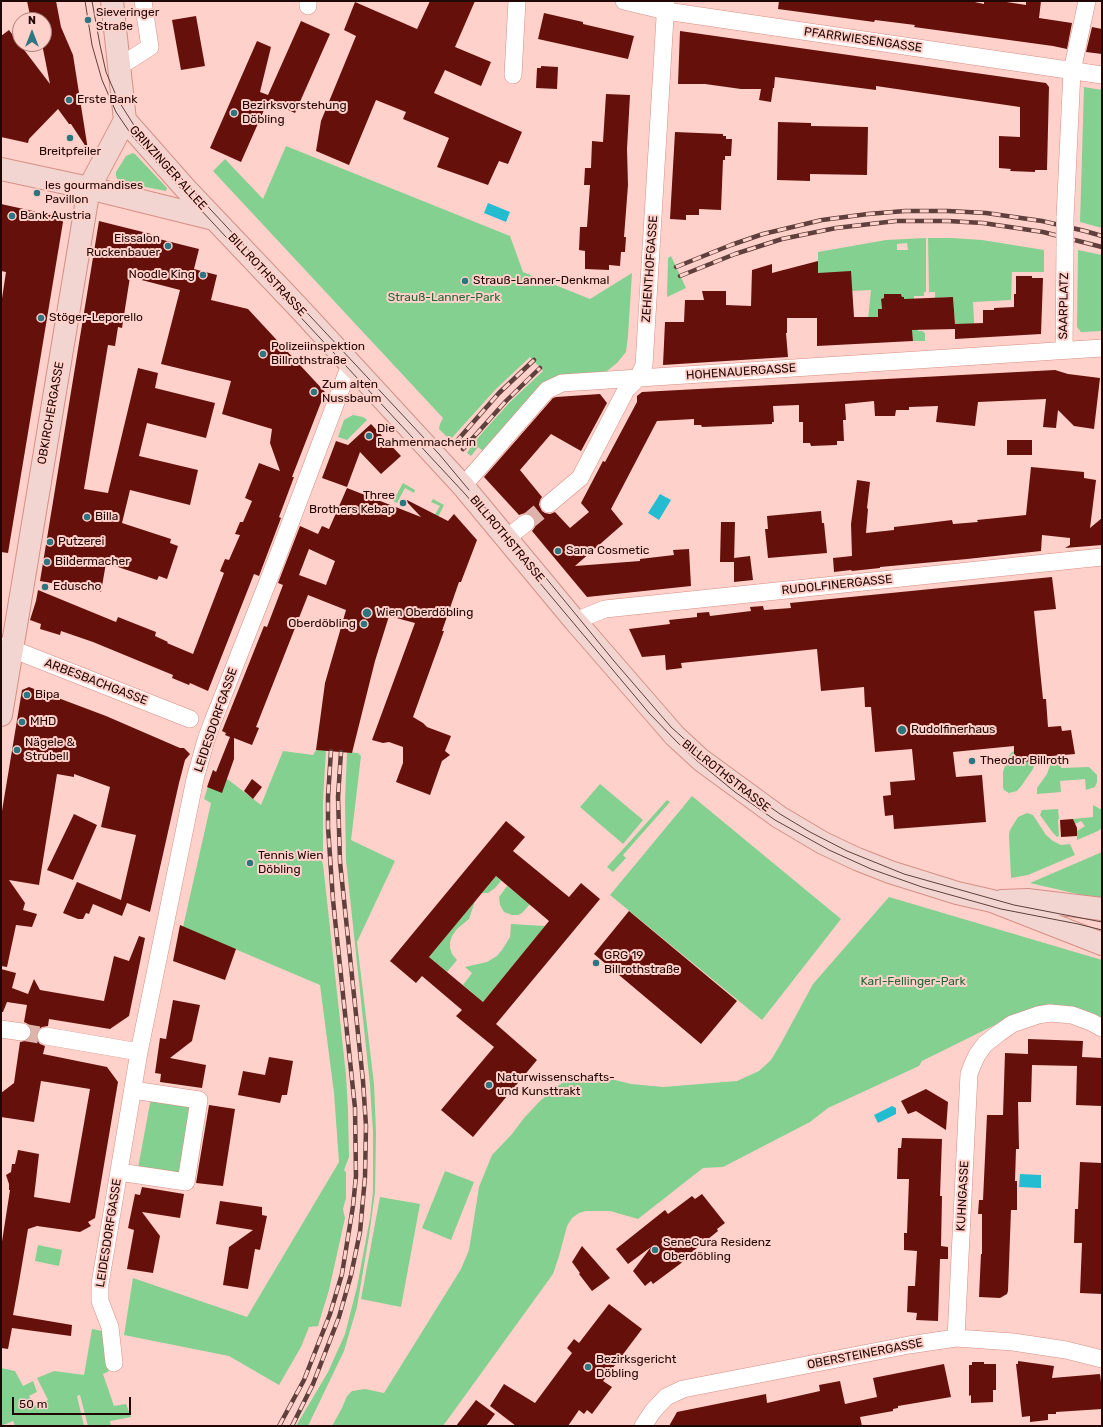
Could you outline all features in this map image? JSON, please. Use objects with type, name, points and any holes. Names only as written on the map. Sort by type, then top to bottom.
[{"type":"main road","name":"GRINZINGER ALLEE","points":[[112,1],[125,120],[214,219]]},
{"type":"main road","name":"OBKIRCHERGASSE","points":[[1,715],[6,647],[89,188],[125,120]]},
{"type":"main road","points":[[1,169],[89,188],[214,219]]},
{"type":"main road","name":"BILLROTHSTRASSE","points":[[214,219],[298,307],[462,486],[575,621],[675,736],[701,760],[779,817],[823,843],[857,859],[928,884],[992,902],[1102,944]]},
{"type":"main road","name":"BILLROTHSTRASSE","points":[[992,902],[1027,900],[1102,909]]},
{"type":"street","points":[[120,66],[150,47],[143,1]]},
{"type":"street","points":[[513,75],[516,1]]},
{"type":"street","name":"PFARRWIESENGASSE","points":[[624,1],[666,6],[1102,76]]},
{"type":"street","points":[[1072,71],[1087,1]]},
{"type":"street","name":"ZEHENTHOFGASSE","points":[[549,504],[580,478],[626,390],[638,378],[644,365],[666,6]]},
{"type":"street","name":"SAARPLATZ","points":[[1072,71],[1065,218],[1064,350],[1102,348]]},
{"type":"street","name":"HOHENAUERGASSE","points":[[462,486],[547,390],[562,383],[1064,350]]},
{"type":"street","name":"LEIDESDORFGASSE","points":[[114,1363],[110,1327],[100,1301],[100,1292],[139,1052],[195,778],[206,740],[350,365]]},
{"type":"street","points":[[507,538],[526,523]]},
{"type":"street","name":"RUDOLFINERGASSE","points":[[575,621],[605,608],[1102,557]]},
{"type":"street","name":"ARBESBACHGASSE","points":[[6,647],[190,719]]},
{"type":"street","name":"KUHNGASSE","points":[[956,1338],[969,1074],[977,1055],[985,1044],[1012,1024],[1038,1015],[1050,1013],[1072,1015],[1102,1028]]},
{"type":"street","points":[[1,1029],[22,1032]]},
{"type":"street","points":[[46,1036],[139,1052]]},
{"type":"street","name":"LEIDESDORFGASSE","points":[[119,1172],[186,1182],[199,1100],[133,1090]]},
{"type":"street","name":"OBERSTEINERGASSE","points":[[643,1426],[653,1411],[666,1397],[683,1389],[908,1345],[956,1338],[1013,1342],[1066,1350],[1102,1359]]},
{"type":"green space","points":[[1084,87],[1102,90],[1102,228],[1080,222]]},
{"type":"green space","name":"Strauß-Lanner-Park","points":[[286,146],[510,236],[523,272],[590,299],[632,273],[626,352],[617,363],[602,375],[552,378],[483,451],[478,447],[471,456],[467,453],[483,432],[510,402],[543,371],[530,357],[495,390],[450,440],[439,429],[443,418],[213,171],[225,159],[263,199]]},
{"type":"green space","points":[[133,153],[167,188],[166,191],[120,182],[118,180],[116,172],[126,156]]},
{"type":"green space","points":[[926,238],[926,292],[924,292],[924,296],[914,296],[915,327],[918,331],[925,333],[925,341],[913,341],[911,326],[901,294],[884,295],[884,298],[881,299],[882,309],[878,309],[878,323],[868,319],[871,290],[852,291],[818,273],[818,252],[886,240]],"holes":[[[907,243],[908,250],[897,250],[897,244]]]},
{"type":"green space","points":[[928,238],[982,240],[1044,250],[1044,272],[1012,272],[1011,300],[973,302],[975,338],[968,338],[955,324],[953,297],[935,298],[935,292],[929,292]]},
{"type":"green space","points":[[1078,250],[1102,255],[1102,331],[1081,332],[1077,327]]},
{"type":"green space","points":[[671,256],[686,288],[667,297],[668,258]]},
{"type":"green space","points":[[353,415],[363,417],[367,420],[347,440],[338,437],[344,420]]},
{"type":"green space","points":[[403,483],[415,490],[414,493],[405,488],[397,503],[393,501]]},
{"type":"green space","points":[[433,499],[444,505],[435,523],[431,521],[440,506],[431,502]]},
{"type":"green space","points":[[1018,749],[1034,755],[1035,762],[1033,769],[1017,791],[1009,793],[1004,790],[1003,787],[1003,772],[1008,757],[1012,752]]},
{"type":"green space","points":[[316,750],[326,750],[323,801],[323,853],[319,853],[323,864],[346,1075],[349,1157],[344,1170],[346,1172],[346,1198],[343,1209],[345,1218],[329,1290],[318,1326],[309,1327],[301,1347],[279,1385],[229,1356],[124,1335],[133,1278],[247,1317],[339,1162],[334,1093],[320,985],[183,927],[211,803],[204,799],[213,770],[261,805],[283,751],[313,755]]},
{"type":"green space","points":[[347,752],[358,753],[361,756],[351,840],[395,861],[357,942],[374,1084],[376,1132],[375,1192],[357,1307],[344,1351],[308,1426],[296,1426],[328,1372],[345,1334],[357,1287],[370,1218],[373,1192],[373,1132],[370,1085],[346,860],[345,801]]},
{"type":"green space","points":[[1053,757],[1060,757],[1061,768],[1089,767],[1097,775],[1095,787],[1086,790],[1085,779],[1060,781],[1061,792],[1037,794],[1037,788],[1047,774]]},
{"type":"green space","points":[[600,784],[643,820],[623,844],[580,807]]},
{"type":"green space","points":[[692,796],[841,919],[762,1020],[610,895]]},
{"type":"green space","points":[[667,800],[670,802],[623,855],[626,858],[613,872],[607,867]]},
{"type":"green space","points":[[1093,805],[1102,810],[1102,828],[1077,840],[1077,831],[1085,826],[1081,821],[1075,824],[1073,819],[1093,817]]},
{"type":"green space","points":[[1058,809],[1059,836],[1057,837],[1040,815],[1042,810]]},
{"type":"green space","points":[[1027,813],[1033,815],[1046,835],[1053,841],[1061,845],[1070,844],[1075,855],[1028,875],[1011,878],[1010,830],[1018,817]]},
{"type":"green space","points":[[1102,852],[1102,896],[1099,899],[1030,883]]},
{"type":"green space","points":[[496,876],[501,881],[488,893],[482,893]]},
{"type":"green space","points":[[507,886],[530,904],[522,913],[518,915],[512,915],[504,912],[500,905],[499,897]]},
{"type":"green space","name":"Karl-Fellinger-Park","points":[[889,897],[1102,960],[1102,1020],[1015,1015],[922,1061],[919,1066],[828,1108],[810,1122],[723,1167],[703,1168],[638,1219],[610,1211],[586,1211],[579,1213],[572,1218],[567,1226],[553,1274],[443,1426],[332,1426],[347,1396],[352,1391],[365,1389],[384,1393],[461,1269],[469,1250],[479,1187],[492,1155],[540,1101],[559,1085],[578,1075],[591,1074],[631,1084],[663,1087],[737,1081],[759,1071],[771,1060],[813,984]]},
{"type":"green space","points":[[475,901],[469,919],[457,929],[452,936],[450,948],[452,954],[457,960],[447,972],[429,957]]},
{"type":"green space","points":[[511,924],[545,926],[483,1002],[463,985],[472,973],[465,967],[487,962],[497,956],[510,937]]},
{"type":"green space","points":[[151,1098],[190,1104],[180,1174],[138,1168]]},
{"type":"green space","points":[[445,1171],[474,1182],[451,1240],[422,1228]]},
{"type":"green space","points":[[380,1197],[420,1204],[401,1307],[361,1299]]},
{"type":"green space","points":[[38,1245],[62,1250],[59,1266],[35,1261]]},
{"type":"green space","points":[[92,1329],[102,1331],[108,1344],[109,1371],[103,1374],[114,1406],[126,1404],[131,1417],[110,1421],[111,1426],[88,1426],[80,1395],[77,1396],[84,1426],[15,1426],[13,1421],[1,1426],[1,1368],[15,1371],[23,1386],[33,1381],[37,1392],[29,1396],[35,1406],[48,1400],[37,1378],[54,1371],[84,1375]]},
{"type":"water","points":[[488,203],[510,212],[506,222],[484,213]]},
{"type":"water","points":[[660,494],[671,500],[659,520],[648,513]]},
{"type":"water","points":[[892,1106],[896,1108],[896,1114],[878,1123],[874,1115]]},
{"type":"water","points":[[1020,1174],[1041,1175],[1041,1188],[1019,1187]]},
{"type":"building","points":[[27,1],[56,1],[61,27],[73,55],[88,150],[71,124],[69,124],[58,109],[29,139],[28,143],[1,137],[1,36],[9,30],[12,34],[12,52],[26,52],[50,84],[44,52],[52,52],[52,12],[29,12]]},
{"type":"building","points":[[430,1],[475,1],[455,47],[491,62],[481,86],[445,70],[434,93],[522,132],[508,164],[499,161],[488,185],[437,167],[449,138],[403,119],[406,112],[376,100],[349,165],[316,151],[321,121],[356,36],[344,30],[355,2],[417,29]]},
{"type":"building","points":[[779,1],[970,1],[984,4],[984,1],[1000,1],[1026,5],[1026,1],[1041,1],[1039,18],[1072,23],[1067,49],[914,27],[915,25],[875,20],[874,22],[778,9]]},
{"type":"building","points":[[544,13],[634,36],[628,59],[538,39]]},
{"type":"building","points":[[196,16],[205,66],[181,70],[172,20]]},
{"type":"building","points":[[301,21],[330,34],[295,113],[268,101],[241,162],[210,148],[257,41],[271,47],[260,92],[268,95]]},
{"type":"building","points":[[1092,27],[1102,29],[1102,54],[1086,52]]},
{"type":"building","points":[[680,31],[1046,83],[1049,87],[1047,170],[1035,170],[1035,172],[1010,171],[1011,169],[999,168],[999,136],[1020,137],[1020,107],[876,86],[876,90],[775,77],[771,102],[759,100],[761,89],[741,89],[705,84],[678,84]]},
{"type":"building","points":[[541,66],[558,67],[557,89],[536,88],[537,68],[541,68]]},
{"type":"building","points":[[606,94],[630,95],[627,149],[628,185],[624,237],[626,237],[625,252],[621,252],[620,266],[609,265],[609,270],[585,269],[585,251],[579,250],[580,227],[587,227],[590,185],[584,185],[585,168],[591,168],[592,141],[603,142]]},
{"type":"building","points":[[778,122],[811,123],[811,126],[868,127],[867,175],[810,174],[810,181],[777,180]]},
{"type":"building","points":[[675,132],[723,134],[723,136],[726,136],[726,139],[732,139],[731,156],[725,156],[725,160],[723,160],[721,210],[699,209],[699,215],[686,215],[686,220],[670,219]]},
{"type":"building","points":[[1,204],[60,217],[63,222],[8,553],[1,552],[1,305],[6,272],[1,271]]},
{"type":"building","points":[[99,221],[151,234],[151,237],[199,249],[194,269],[217,275],[211,300],[248,309],[325,392],[292,477],[294,477],[279,517],[281,518],[259,576],[254,574],[208,691],[190,683],[189,685],[172,678],[173,675],[93,642],[61,631],[60,635],[40,629],[41,624],[30,620],[38,590],[116,622],[118,617],[156,632],[155,636],[193,654],[224,573],[220,571],[225,559],[229,560],[240,535],[235,534],[240,522],[243,522],[252,501],[245,498],[259,463],[280,471],[270,443],[272,429],[222,414],[231,381],[161,364],[180,290],[130,277],[122,328],[118,327],[115,346],[108,345],[84,489],[108,493],[138,368],[158,373],[155,388],[215,403],[206,438],[147,423],[139,456],[198,470],[190,505],[130,490],[122,523],[171,539],[170,543],[178,546],[167,579],[159,576],[157,580],[106,563],[101,592],[40,581]]},
{"type":"building","points":[[818,261],[818,273],[851,271],[854,317],[878,317],[878,309],[882,309],[881,299],[884,298],[884,294],[901,294],[904,299],[953,297],[955,324],[983,323],[983,310],[1014,307],[1016,276],[1043,278],[1041,334],[955,339],[955,329],[912,330],[913,341],[817,346],[817,318],[787,318],[786,333],[788,357],[663,365],[665,322],[684,322],[685,300],[704,300],[702,291],[726,291],[726,305],[751,306],[752,270],[772,264],[772,273]]},
{"type":"building","points":[[1055,370],[1068,374],[1100,378],[1094,429],[1074,426],[1058,410],[1056,428],[1043,427],[1046,399],[978,402],[975,426],[936,422],[938,406],[909,407],[909,410],[896,410],[895,416],[875,416],[874,401],[845,404],[846,420],[843,420],[844,441],[837,441],[837,445],[811,446],[810,443],[803,443],[803,422],[799,422],[799,405],[773,406],[774,422],[772,422],[772,424],[702,427],[701,425],[694,425],[694,419],[657,421],[611,509],[623,524],[575,566],[640,561],[640,559],[674,555],[673,550],[689,549],[691,586],[587,597],[532,531],[536,522],[534,517],[525,513],[519,515],[484,477],[553,398],[600,394],[607,403],[581,451],[551,434],[520,470],[542,497],[539,505],[542,511],[550,514],[555,512],[570,528],[589,512],[581,503],[637,402],[637,396],[642,392]]},
{"type":"building","points":[[371,424],[401,456],[381,474],[360,452],[347,487],[322,478],[336,441],[348,445]]},
{"type":"building","points":[[1007,440],[1032,440],[1032,455],[1007,455]]},
{"type":"building","points":[[1031,467],[1084,472],[1084,478],[1096,480],[1090,528],[1102,518],[1102,545],[1065,548],[1070,545],[1070,538],[1042,535],[1041,551],[834,572],[833,558],[852,556],[851,524],[857,480],[870,482],[866,533],[894,530],[894,527],[952,520],[953,524],[1026,515]]},
{"type":"building","points":[[347,488],[421,517],[406,501],[407,500],[448,521],[454,514],[477,540],[461,582],[459,582],[442,631],[444,631],[413,717],[427,727],[451,736],[445,751],[450,755],[442,761],[430,795],[396,782],[403,763],[403,747],[389,742],[383,743],[372,740],[415,623],[389,616],[375,661],[352,753],[316,750],[325,683],[346,610],[308,595],[256,727],[259,728],[252,745],[234,738],[234,759],[222,793],[207,787],[213,770],[216,772],[230,737],[225,735],[226,733],[222,731],[264,626],[267,627],[283,585],[278,583],[300,526],[318,534],[322,526],[329,529]],"holes":[[[309,549],[335,561],[326,585],[299,575]]]},
{"type":"building","points":[[821,511],[822,523],[824,523],[827,553],[768,558],[765,529],[768,529],[767,516]]},
{"type":"building","points":[[721,522],[735,522],[734,562],[720,562]]},
{"type":"building","points":[[750,556],[753,580],[734,582],[734,558]]},
{"type":"building","points":[[1052,577],[1056,609],[1034,611],[1043,699],[1046,699],[1048,727],[1061,726],[1062,731],[1071,730],[1075,754],[1040,757],[1040,760],[1014,763],[1014,746],[953,752],[956,777],[982,775],[986,822],[894,829],[893,815],[885,816],[883,796],[891,795],[890,782],[915,780],[912,749],[875,752],[871,707],[865,707],[864,687],[821,691],[817,649],[681,663],[682,668],[666,670],[665,655],[642,657],[629,629],[670,624],[669,620],[697,617],[697,613],[709,612],[710,616],[751,611],[750,607],[763,606],[764,610],[791,608],[790,603]]},
{"type":"building","points":[[29,687],[106,716],[180,748],[184,748],[190,754],[185,760],[179,783],[150,912],[127,903],[122,916],[93,904],[89,914],[86,913],[83,919],[78,919],[63,913],[77,882],[121,900],[136,835],[101,827],[110,787],[74,774],[74,777],[57,774],[39,885],[9,880],[25,903],[23,910],[37,914],[32,927],[16,925],[7,967],[1,966],[1,817],[22,690]]},
{"type":"building","points":[[252,779],[262,787],[253,799],[244,791]]},
{"type":"building","points":[[74,814],[97,825],[73,880],[47,870]]},
{"type":"building","points":[[1073,819],[1077,828],[1077,836],[1061,837],[1060,820]]},
{"type":"building","points":[[506,821],[525,837],[513,851],[569,897],[581,883],[600,899],[496,1024],[537,1060],[473,1137],[441,1110],[494,1047],[456,1016],[462,1010],[422,976],[416,983],[390,961]],"holes":[[[496,876],[549,921],[483,1002],[429,957]]]},
{"type":"building","points":[[629,911],[737,1001],[701,1044],[594,954]]},
{"type":"building","points":[[180,925],[236,949],[225,980],[173,961]]},
{"type":"building","points":[[139,936],[145,938],[129,1016],[110,1029],[49,1019],[48,1026],[42,1027],[36,1034],[37,1040],[40,1044],[45,1046],[43,1054],[107,1067],[118,1082],[95,1218],[88,1222],[91,1226],[80,1232],[37,1226],[28,1229],[13,1315],[72,1325],[71,1336],[12,1328],[8,1349],[1,1348],[1,1248],[10,1190],[6,1175],[11,1172],[12,1164],[15,1164],[18,1150],[39,1154],[34,1197],[70,1203],[90,1089],[41,1081],[34,1122],[1,1117],[1,1093],[14,1083],[20,1042],[30,1038],[32,1033],[28,1024],[24,1022],[27,1005],[7,1002],[3,1012],[1,1012],[1,969],[16,973],[12,988],[28,994],[34,979],[40,990],[104,1001],[114,956],[129,961]]},
{"type":"building","points":[[173,1000],[200,1005],[192,1041],[170,1058],[206,1065],[202,1088],[160,1082],[161,1074],[155,1073],[160,1038],[166,1039]]},
{"type":"building","points":[[1028,1039],[1083,1041],[1082,1057],[1102,1058],[1101,1106],[1076,1105],[1077,1066],[1032,1065],[1031,1102],[1018,1102],[1019,1149],[1016,1149],[1015,1181],[1017,1181],[1017,1210],[1011,1210],[1008,1291],[1007,1294],[1000,1298],[979,1297],[982,1254],[982,1214],[978,1214],[979,1200],[983,1200],[987,1115],[1003,1115],[1005,1053],[1028,1054]]},
{"type":"building","points":[[269,1057],[293,1061],[287,1095],[282,1095],[280,1103],[238,1095],[243,1071],[265,1075]]},
{"type":"building","points":[[926,1089],[948,1102],[946,1130],[916,1111],[908,1114],[901,1101]]},
{"type":"building","points":[[209,1105],[235,1109],[223,1186],[196,1183]]},
{"type":"building","points":[[902,1138],[942,1139],[940,1196],[942,1196],[941,1246],[948,1247],[948,1259],[940,1259],[938,1321],[916,1320],[917,1313],[907,1312],[908,1286],[915,1286],[917,1251],[904,1250],[904,1233],[907,1233],[909,1179],[897,1179],[898,1148],[901,1148]]},
{"type":"building","points":[[1080,1162],[1102,1163],[1102,1294],[1080,1293],[1082,1243],[1074,1243],[1075,1209],[1078,1209]]},
{"type":"building","points":[[142,1187],[184,1194],[180,1218],[142,1212],[160,1236],[153,1273],[127,1269],[134,1230],[128,1228],[135,1194],[140,1195]]},
{"type":"building","name":"SeneCura Residenz Oberdöbling","points":[[702,1194],[725,1223],[680,1264],[653,1284],[651,1281],[645,1286],[633,1271],[651,1247],[628,1264],[616,1249],[665,1210],[668,1214],[692,1196],[695,1199]]},
{"type":"building","points":[[220,1201],[262,1207],[262,1215],[267,1216],[260,1250],[255,1249],[248,1289],[223,1285],[229,1247],[253,1230],[216,1224]]},
{"type":"building","points":[[582,1246],[610,1278],[592,1291],[572,1262]]},
{"type":"building","name":"Bezirksgericht Döbling","points":[[609,1304],[642,1329],[603,1381],[612,1387],[592,1414],[587,1410],[584,1414],[579,1410],[568,1426],[516,1426],[490,1406],[504,1384],[535,1403],[572,1353],[567,1348],[574,1339],[579,1343]]},
{"type":"building","points":[[1018,1361],[1054,1366],[1052,1378],[1100,1374],[1102,1382],[1102,1409],[1056,1412],[1056,1414],[1048,1414],[1048,1420],[1030,1422],[1030,1416],[1022,1417],[1016,1364],[1018,1364]]},
{"type":"building","points":[[972,1362],[996,1364],[996,1390],[993,1390],[993,1402],[971,1403],[971,1395],[969,1396],[969,1365],[972,1365]]},
{"type":"building","points":[[944,1364],[951,1397],[898,1406],[898,1408],[893,1409],[893,1411],[860,1417],[862,1426],[669,1426],[677,1412],[766,1394],[767,1403],[820,1391],[819,1385],[840,1381],[845,1404],[877,1397],[873,1378]]},
{"type":"building","points":[[476,1400],[495,1414],[486,1426],[456,1426]]},
{"type":"tunnel","points":[[526,523],[549,504]]},
{"type":"tunnel","points":[[22,1032],[46,1036]]},
{"type":"tram line","points":[[85,1],[92,45],[102,80],[116,112],[133,137],[466,495],[649,713],[696,760],[735,792],[775,820],[829,850],[871,869],[922,887],[1001,909],[1102,930]]},
{"type":"tram line","points":[[92,1],[106,72],[118,100],[137,130],[439,454],[469,490]]},
{"type":"tram line","points":[[481,503],[671,727],[722,773],[780,814],[810,832],[847,851],[904,874],[1014,905],[1102,922]]},
{"type":"railway","points":[[676,267],[763,234],[822,220],[905,211],[986,213],[1042,221],[1102,236]]},
{"type":"railway","points":[[680,276],[735,254],[782,239],[836,228],[896,221],[983,223],[1043,232],[1102,247]]},
{"type":"railway","points":[[455,443],[499,393],[534,360]]},
{"type":"railway","points":[[463,449],[506,401],[540,368]]},
{"type":"railway","points":[[279,1426],[304,1380],[330,1314],[342,1274],[353,1206],[356,1176],[355,1108],[333,900],[328,827],[331,751]]},
{"type":"railway","points":[[292,1426],[313,1384],[339,1317],[351,1275],[360,1232],[365,1177],[366,1126],[363,1081],[340,862],[338,797],[341,752]]},
{"type":"place","name":"Sieveringer Straße","points":[[88,20]]},
{"type":"place","name":"Erste Bank","points":[[69,100]]},
{"type":"place","name":"Bezirksvorstehung Döbling","points":[[234,113]]},
{"type":"place","name":"Breitpfeiler","points":[[70,138]]},
{"type":"place","name":"les gourmandises Pavillon","points":[[37,193]]},
{"type":"place","name":"Bank Austria","points":[[12,216]]},
{"type":"place","name":"Eissalon Ruckenbauer","points":[[168,246]]},
{"type":"place","name":"Noodle King","points":[[203,275]]},
{"type":"place","name":"Strauß-Lanner-Denkmal","points":[[465,281]]},
{"type":"place","name":"Stöger-Leporello","points":[[41,318]]},
{"type":"place","name":"Polizeiinspektion Billrothstraße","points":[[263,354]]},
{"type":"place","name":"Zum alten Nussbaum","points":[[314,392]]},
{"type":"place","name":"Die Rahmenmacherin","points":[[369,436]]},
{"type":"place","name":"Three Brothers Kebap","points":[[403,503]]},
{"type":"place","name":"Billa","points":[[87,517]]},
{"type":"place","name":"Putzerei","points":[[50,542]]},
{"type":"place","name":"Sana Cosmetic","points":[[558,551]]},
{"type":"place","name":"Bildermacher","points":[[47,562]]},
{"type":"place","name":"Eduscho","points":[[45,587]]},
{"type":"place","name":"Wien Oberdöbling","points":[[367,613]]},
{"type":"place","name":"Oberdöbling","points":[[364,624]]},
{"type":"place","name":"Bipa","points":[[27,695]]},
{"type":"place","name":"MHD","points":[[22,722]]},
{"type":"place","name":"Rudolfinerhaus","points":[[902,730]]},
{"type":"place","name":"Nägele & Strubell","points":[[17,750]]},
{"type":"place","name":"Theodor Billroth","points":[[972,761]]},
{"type":"place","name":"Tennis Wien Döbling","points":[[250,863]]},
{"type":"place","name":"GRG 19 Billrothstraße","points":[[596,963]]},
{"type":"place","name":"Naturwissenschafts- und Kunsttrakt","points":[[489,1085]]},
{"type":"place","name":"SeneCura Residenz Oberdöbling","points":[[655,1250]]},
{"type":"place","name":"Bezirksgericht Döbling","points":[[588,1367]]}]
